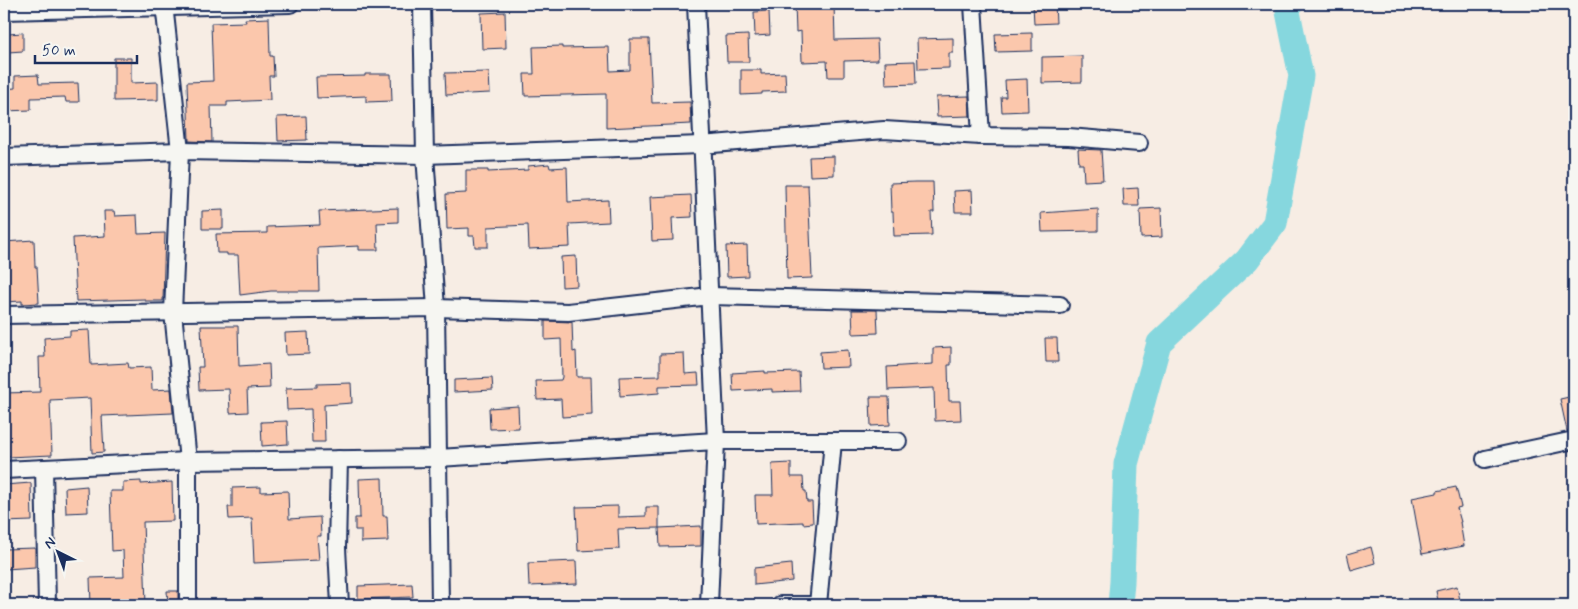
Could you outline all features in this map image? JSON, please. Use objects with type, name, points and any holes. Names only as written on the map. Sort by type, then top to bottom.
[{"type":"street","points":[[4,11],[164,5],[290,4]]},
{"type":"street","points":[[422,4],[425,155],[436,308],[440,605]]},
{"type":"street","points":[[696,4],[716,441],[709,605]]},
{"type":"street","points":[[974,4],[981,136]]},
{"type":"street","points":[[164,5],[180,151],[173,312],[188,461],[188,605]]},
{"type":"street","points":[[4,157],[180,151],[425,155],[701,145],[884,130],[981,136],[1069,136],[1139,143]]},
{"type":"street","points":[[4,315],[436,308],[568,312],[710,296],[1060,305]]},
{"type":"street","points":[[1485,459],[1574,440]]},
{"type":"street","points":[[4,470],[188,461],[438,458],[716,441],[898,441]]},
{"type":"street","points":[[780,605],[818,605],[833,441]]},
{"type":"street","points":[[339,459],[337,548],[340,605]]},
{"type":"street","points":[[44,468],[47,605]]},
{"type":"building","points":[[795,4],[834,4],[835,40],[877,39],[878,60],[844,61],[844,77],[828,77],[827,61],[802,62],[801,31],[796,32]]},
{"type":"building","points":[[1033,4],[1055,4],[1056,23],[1034,24]]},
{"type":"building","points":[[769,11],[770,35],[755,36],[754,12]]},
{"type":"building","points":[[505,12],[506,48],[482,49],[481,13]]},
{"type":"building","points":[[269,18],[270,56],[273,56],[274,76],[269,76],[270,100],[227,102],[227,106],[211,106],[212,142],[189,141],[187,82],[213,81],[211,23],[246,22],[245,19]]},
{"type":"building","points":[[23,33],[23,51],[8,52],[8,34]]},
{"type":"building","points":[[1032,33],[1032,51],[996,52],[995,34]]},
{"type":"building","points":[[748,35],[749,62],[727,62],[726,36]]},
{"type":"building","points":[[953,38],[953,53],[949,53],[949,68],[918,69],[917,39]]},
{"type":"building","points":[[630,39],[649,39],[652,103],[690,102],[691,124],[606,128],[606,94],[525,96],[524,74],[534,74],[533,47],[609,47],[610,71],[630,70]]},
{"type":"building","points":[[1082,56],[1082,82],[1042,83],[1042,57]]},
{"type":"building","points":[[114,58],[131,58],[131,83],[158,82],[158,100],[114,101]]},
{"type":"building","points":[[915,61],[916,84],[886,85],[885,62]]},
{"type":"building","points":[[741,70],[761,70],[761,74],[785,73],[786,91],[741,95]]},
{"type":"building","points":[[489,72],[490,93],[446,95],[445,73]]},
{"type":"building","points":[[365,74],[391,74],[392,101],[366,102],[366,96],[317,98],[316,77],[365,76]]},
{"type":"building","points":[[38,75],[39,84],[78,83],[79,102],[66,102],[65,97],[31,98],[31,110],[4,111],[4,89],[15,88],[15,76]]},
{"type":"building","points":[[1027,79],[1028,111],[1002,112],[1001,97],[1006,97],[1005,80]]},
{"type":"building","points":[[969,96],[970,116],[937,117],[936,97]]},
{"type":"building","points":[[306,116],[307,140],[278,141],[277,117]]},
{"type":"building","points":[[1078,149],[1101,150],[1103,180],[1084,181],[1083,164],[1079,164]]},
{"type":"building","points":[[834,156],[834,175],[810,176],[809,157]]},
{"type":"building","points":[[549,164],[550,168],[567,167],[568,202],[608,200],[609,222],[569,224],[570,247],[529,249],[528,225],[488,227],[488,247],[475,247],[474,236],[469,236],[469,228],[447,229],[446,194],[466,193],[466,170],[488,170],[488,172],[528,170],[528,166]]},
{"type":"building","points":[[933,182],[934,212],[931,212],[932,235],[894,236],[890,183]]},
{"type":"building","points":[[785,185],[808,185],[812,278],[787,279]]},
{"type":"building","points":[[1138,188],[1139,206],[1124,206],[1123,189]]},
{"type":"building","points":[[972,190],[973,212],[955,212],[954,191]]},
{"type":"building","points":[[691,195],[692,217],[672,218],[673,240],[652,241],[650,197]]},
{"type":"building","points":[[398,208],[398,222],[377,223],[378,250],[359,250],[359,246],[318,248],[319,291],[271,291],[240,295],[238,255],[217,253],[216,234],[267,233],[267,227],[320,225],[319,211]]},
{"type":"building","points":[[1161,208],[1162,237],[1141,238],[1140,209]]},
{"type":"building","points":[[1098,209],[1098,231],[1042,232],[1041,213]]},
{"type":"building","points":[[223,210],[223,229],[202,229],[202,211]]},
{"type":"building","points":[[104,211],[114,211],[115,216],[137,215],[138,234],[165,233],[163,301],[145,301],[145,299],[76,301],[73,238],[105,236]]},
{"type":"building","points":[[34,240],[39,303],[22,304],[22,301],[4,302],[4,242]]},
{"type":"building","points":[[747,245],[748,276],[727,277],[726,246]]},
{"type":"building","points":[[576,256],[577,286],[562,287],[561,257]]},
{"type":"building","points":[[852,310],[877,310],[878,333],[853,334]]},
{"type":"building","points":[[545,321],[572,322],[573,352],[576,351],[577,377],[591,377],[592,415],[562,417],[561,399],[537,400],[536,381],[561,380],[562,377],[561,339],[545,340]]},
{"type":"building","points":[[201,326],[238,326],[239,366],[269,364],[270,388],[247,389],[248,412],[230,413],[229,389],[199,390],[198,367],[203,367]]},
{"type":"building","points":[[89,330],[91,365],[128,363],[129,368],[151,367],[152,390],[171,389],[173,413],[102,416],[104,452],[92,453],[90,398],[50,400],[52,455],[7,457],[4,393],[40,392],[39,357],[45,357],[44,338],[70,336],[70,331]]},
{"type":"building","points":[[308,332],[309,354],[286,355],[285,333]]},
{"type":"building","points":[[1045,338],[1057,338],[1058,362],[1046,362]]},
{"type":"building","points":[[951,347],[951,365],[948,365],[949,401],[960,401],[961,420],[935,421],[934,388],[888,390],[887,367],[933,364],[933,348]]},
{"type":"building","points":[[848,350],[849,367],[821,368],[820,352]]},
{"type":"building","points":[[684,353],[685,374],[698,373],[699,385],[659,386],[659,393],[620,396],[619,377],[660,376],[660,354]]},
{"type":"building","points":[[765,371],[765,373],[799,372],[800,391],[772,392],[772,389],[733,391],[732,373]]},
{"type":"building","points":[[492,378],[493,390],[454,392],[454,380]]},
{"type":"building","points":[[351,383],[352,403],[324,405],[325,442],[312,442],[311,409],[287,410],[286,388],[317,387],[317,384]]},
{"type":"building","points":[[1574,396],[1574,430],[1567,431],[1560,399]]},
{"type":"building","points":[[870,397],[889,397],[890,425],[871,426]]},
{"type":"building","points":[[518,406],[519,428],[490,429],[489,408]]},
{"type":"building","points":[[287,421],[288,444],[262,446],[261,422]]},
{"type":"building","points":[[791,463],[791,477],[803,477],[807,502],[812,502],[813,523],[756,524],[755,495],[773,495],[772,464]]},
{"type":"building","points":[[382,478],[383,516],[387,516],[388,541],[361,542],[361,530],[355,530],[355,518],[360,518],[359,479]]},
{"type":"building","points":[[141,481],[141,484],[172,482],[173,521],[143,522],[146,605],[91,605],[90,578],[124,577],[123,550],[112,551],[110,491],[123,491],[123,482]]},
{"type":"building","points":[[31,483],[32,521],[4,522],[4,485]]},
{"type":"building","points":[[87,486],[88,512],[66,513],[65,488]]},
{"type":"building","points":[[261,487],[261,492],[288,491],[289,519],[320,517],[321,536],[317,536],[319,560],[254,563],[252,518],[229,519],[228,507],[232,507],[232,488]]},
{"type":"building","points":[[1456,487],[1461,507],[1457,508],[1464,546],[1422,554],[1412,498]]},
{"type":"building","points":[[618,506],[618,517],[646,516],[646,507],[659,507],[659,528],[618,529],[619,549],[578,551],[576,507]]},
{"type":"building","points":[[701,526],[701,546],[660,547],[659,528]]},
{"type":"building","points":[[1371,547],[1375,563],[1351,570],[1347,554]]},
{"type":"building","points":[[35,548],[35,567],[6,569],[5,549]]},
{"type":"building","points":[[576,561],[577,584],[529,586],[528,563]]},
{"type":"building","points":[[791,564],[792,581],[754,585],[754,568]]},
{"type":"building","points":[[412,584],[413,597],[358,599],[358,586]]},
{"type":"building","points":[[1457,586],[1461,605],[1439,605],[1436,591]]},
{"type":"building","points":[[167,591],[178,591],[178,605],[168,605]]},
{"type":"waterway","points":[[1120,605],[1126,464],[1159,343],[1247,260],[1275,223],[1301,76],[1288,12],[1290,4]]}]
